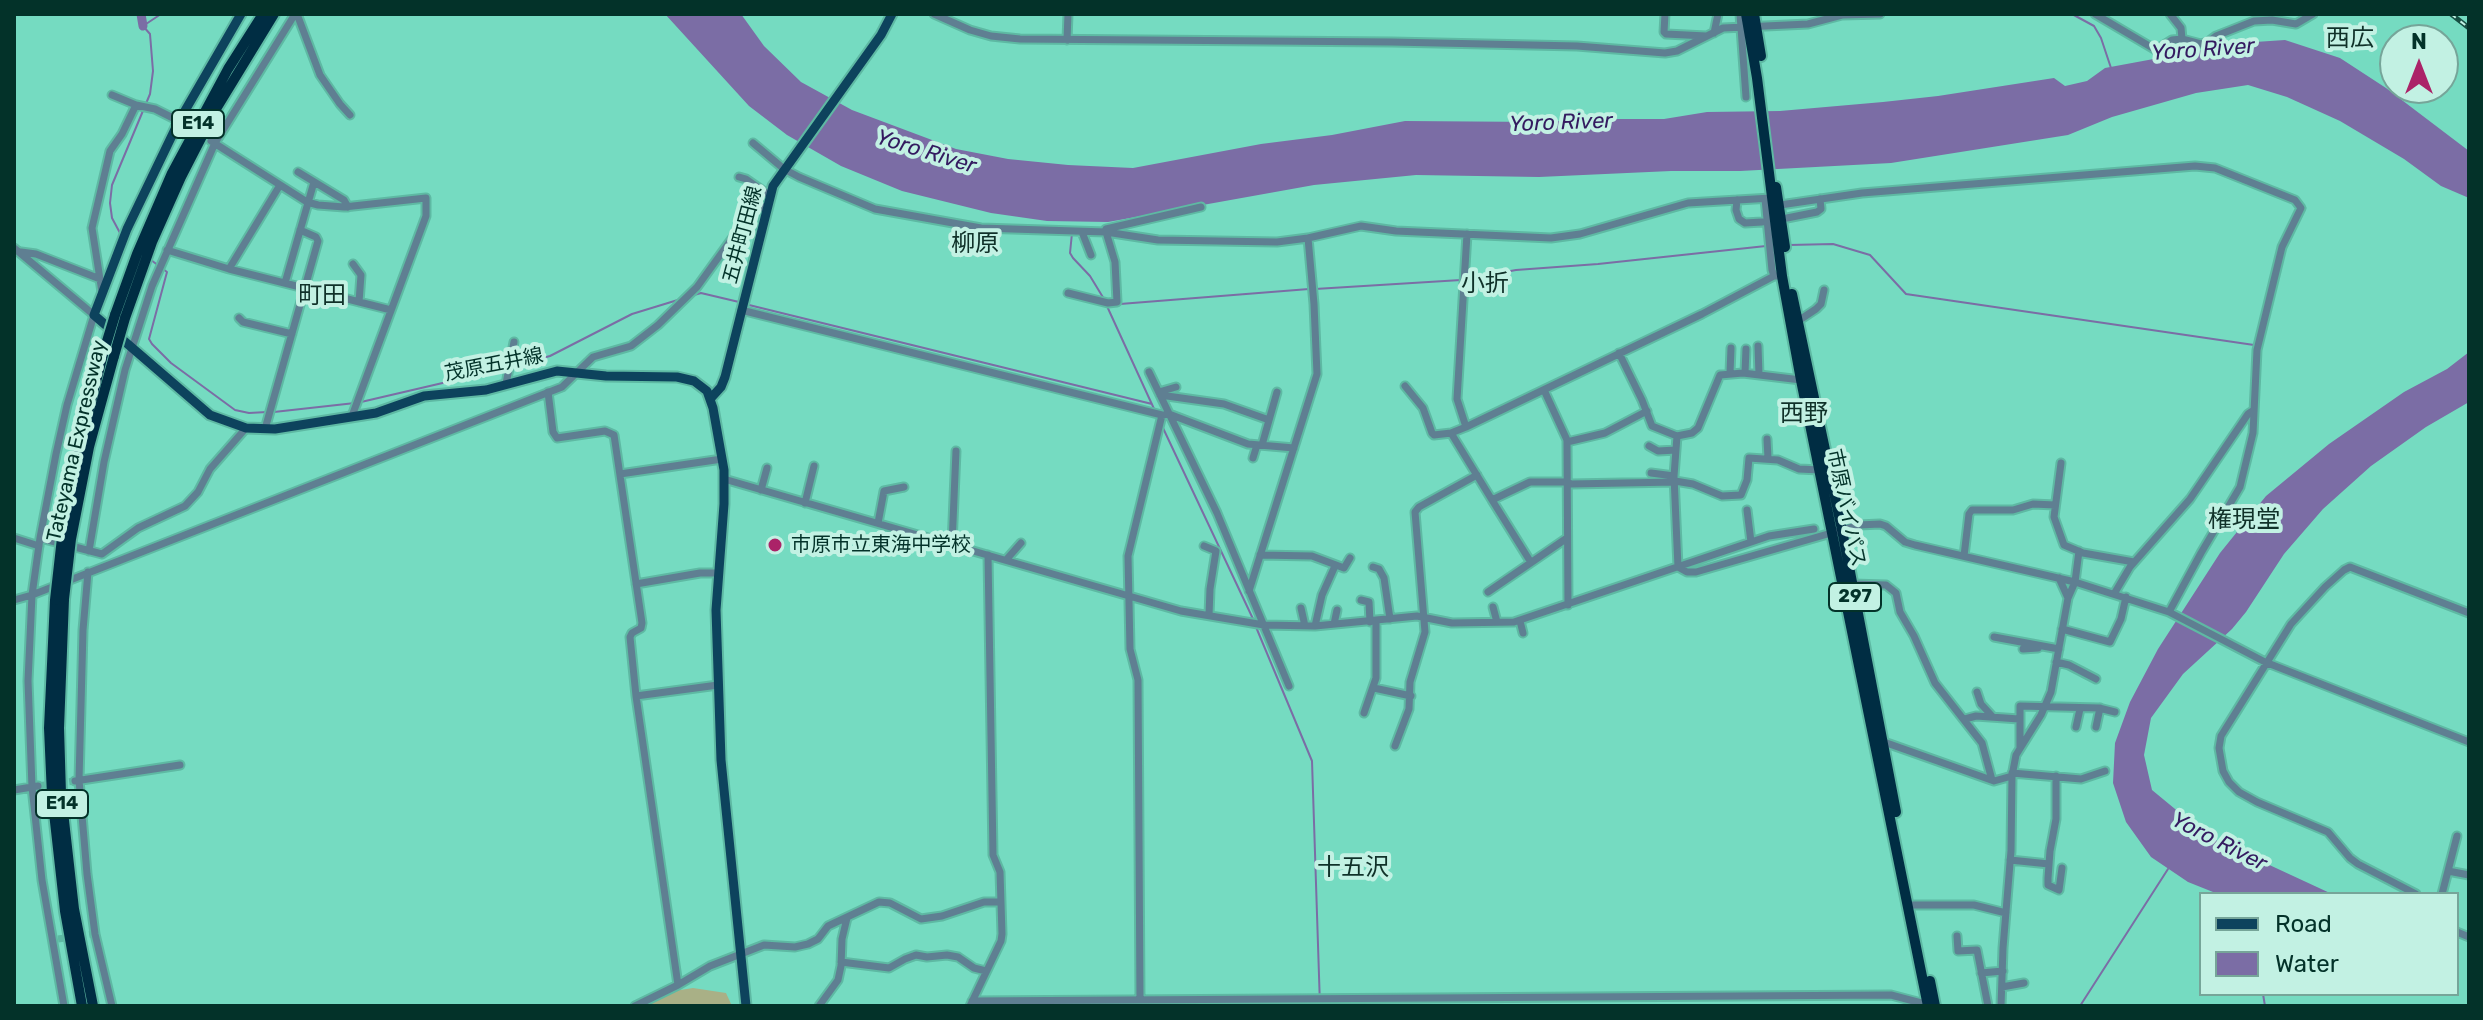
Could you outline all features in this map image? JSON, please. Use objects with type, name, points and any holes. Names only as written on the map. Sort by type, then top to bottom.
[{"type":"highway","name":"市原バイパス","points":[[1743,14],[1753,26]]},
{"type":"highway","name":"市原バイパス","points":[[1754,14],[1778,276],[1820,470],[1852,584],[1930,1006]]},
{"type":"highway","name":"Tateyama Expressway","points":[[82,1006],[65,911],[52,795],[49,728],[66,538],[109,354],[148,241],[198,142],[269,16]]},
{"type":"highway","name":"市原バイパス","points":[[1772,196],[1930,1006]]},
{"type":"highway","name":"Tateyama Expressway","points":[[59,599],[61,794],[74,909],[93,1006]]},
{"type":"main road","points":[[94,315],[127,229],[226,36],[241,14]]},
{"type":"main road","name":"五井町田線","points":[[711,398],[725,377],[768,200],[784,169],[881,35],[892,14]]},
{"type":"main road","name":"茂原五井線","points":[[94,315],[210,415],[246,428],[265,429],[376,413],[424,396],[472,392],[544,373],[578,371],[606,376],[688,379],[698,384],[711,398]]},
{"type":"main road","points":[[711,398],[724,479],[716,610],[725,810],[746,1006]]},
{"type":"street","points":[[296,14],[320,75],[350,115]]},
{"type":"street","points":[[89,551],[104,462],[131,348],[158,270],[213,142],[296,14]]},
{"type":"street","points":[[934,14],[991,36],[1067,40],[1577,46],[1665,53],[1677,51],[1723,28],[1808,24],[1842,15],[1880,14]]},
{"type":"street","points":[[1067,40],[1068,14]]},
{"type":"street","points":[[1665,14],[1666,34],[1711,35]]},
{"type":"street","points":[[1711,35],[1718,14]]},
{"type":"street","points":[[1746,97],[1753,26],[1761,14]]},
{"type":"street","points":[[2095,14],[2156,50],[2168,40],[2208,42],[2254,21],[2272,20],[2293,25],[2309,14]]},
{"type":"street","points":[[2170,14],[2181,28],[2182,39]]},
{"type":"street","points":[[112,95],[155,109],[182,122]]},
{"type":"street","points":[[102,292],[92,228],[110,151],[136,105]]},
{"type":"street","points":[[213,142],[307,202],[330,208],[426,198],[426,216],[352,416]]},
{"type":"street","points":[[753,143],[784,169],[875,209],[981,228],[1106,232],[1158,240],[1268,242],[1308,238],[1361,226],[1529,239],[1563,237],[1688,203],[1772,196],[1820,199],[2195,166],[2215,168],[2295,200],[2301,208],[2282,247],[2257,350],[2253,433],[2240,487],[2172,613]]},
{"type":"street","points":[[298,172],[344,200],[348,207]]},
{"type":"street","points":[[14,600],[562,387],[593,357],[631,346],[697,287],[752,211],[768,200],[746,179],[739,177]]},
{"type":"street","points":[[285,283],[314,182]]},
{"type":"street","points":[[229,269],[280,185]]},
{"type":"street","points":[[1787,218],[1817,212],[1821,209],[1820,199]]},
{"type":"street","points":[[1737,200],[1739,219],[1745,223],[1762,222]]},
{"type":"street","points":[[1106,232],[1106,229],[1201,207]]},
{"type":"street","points":[[265,429],[318,241],[300,230]]},
{"type":"street","points":[[1082,232],[1091,255]]},
{"type":"street","points":[[1068,293],[1108,303],[1117,302],[1115,262],[1106,232]]},
{"type":"street","points":[[1466,427],[1457,399],[1467,234]]},
{"type":"street","points":[[1249,591],[1317,374],[1308,238]]},
{"type":"street","points":[[16,250],[36,254],[100,279]]},
{"type":"street","points":[[16,250],[94,315],[67,405],[39,542],[32,595],[28,681],[35,787],[64,1006]]},
{"type":"street","points":[[167,250],[391,310]]},
{"type":"street","points":[[353,264],[361,275],[359,302]]},
{"type":"street","points":[[1405,386],[1423,408],[1432,433],[1451,433],[1778,276]]},
{"type":"street","points":[[1798,321],[1821,304],[1824,290]]},
{"type":"street","points":[[741,310],[1166,414],[1235,441],[1294,448]]},
{"type":"street","points":[[239,318],[243,322],[292,334]]},
{"type":"street","points":[[506,384],[514,342]]},
{"type":"street","points":[[1758,346],[1759,375]]},
{"type":"street","points":[[1730,373],[1731,348]]},
{"type":"street","points":[[1745,373],[1746,349]]},
{"type":"street","points":[[1619,353],[1654,428],[1677,436],[1692,433],[1698,428],[1718,377],[1745,373],[1801,380]]},
{"type":"street","points":[[1149,372],[1166,414],[1217,513],[1289,686]]},
{"type":"street","points":[[1160,394],[1180,389],[1187,400]]},
{"type":"street","points":[[1544,390],[1567,442],[1568,605]]},
{"type":"street","points":[[548,392],[553,432],[557,438],[611,432],[614,435],[642,623],[641,628],[630,637],[636,696],[678,985]]},
{"type":"street","points":[[1253,458],[1277,392]]},
{"type":"street","points":[[1160,394],[1224,404],[1269,420]]},
{"type":"street","points":[[2114,594],[2134,562],[2190,499],[2248,414],[2254,410]]},
{"type":"street","points":[[1567,442],[1614,429],[1647,411]]},
{"type":"street","points":[[1140,999],[1138,680],[1130,649],[1130,547],[1166,414]]},
{"type":"street","points":[[14,538],[102,554],[138,528],[185,506],[198,492],[210,469],[246,428]]},
{"type":"street","points":[[1451,433],[1530,561]]},
{"type":"street","points":[[1677,436],[1678,567]]},
{"type":"street","points":[[1767,439],[1768,458]]},
{"type":"street","points":[[1649,446],[1658,451],[1676,450]]},
{"type":"street","points":[[952,545],[956,451]]},
{"type":"street","points":[[1651,473],[1693,484],[1722,496],[1741,495],[1747,480],[1749,458],[1768,458],[1784,461],[1799,469],[1820,470]]},
{"type":"street","points":[[620,474],[722,459]]},
{"type":"street","points":[[2061,463],[2054,517],[2064,545],[2134,562]]},
{"type":"street","points":[[805,503],[814,466]]},
{"type":"street","points":[[761,490],[767,468]]},
{"type":"street","points":[[1395,746],[1409,709],[1410,682],[1425,632],[1415,512],[1477,475]]},
{"type":"street","points":[[724,479],[1181,611],[1264,625],[1315,626],[1425,617],[1452,623],[1520,621],[1779,533],[1814,529]]},
{"type":"street","points":[[1492,500],[1526,483],[1675,480]]},
{"type":"street","points":[[878,523],[884,491],[904,487]]},
{"type":"street","points":[[1964,556],[1972,510],[2013,510],[2033,504],[2055,505]]},
{"type":"street","points":[[1747,510],[1751,542]]},
{"type":"street","points":[[1678,567],[1687,572],[1696,572],[1838,531],[1870,523],[1880,524],[1905,542],[2075,582],[2172,613],[2265,662],[2469,742]]},
{"type":"street","points":[[1488,592],[1567,538]]},
{"type":"street","points":[[1006,560],[1021,543]]},
{"type":"street","points":[[1742,545],[1745,558]]},
{"type":"street","points":[[1204,546],[1216,551],[1209,615]]},
{"type":"street","points":[[2001,1006],[2012,774],[2020,748],[2046,705],[2068,598],[2075,582],[2079,551]]},
{"type":"street","points":[[102,554],[104,566]]},
{"type":"street","points":[[988,555],[993,855],[1000,872],[1001,941],[971,1004],[1140,999],[1396,1002],[1886,995],[1930,1006]]},
{"type":"street","points":[[1260,555],[1312,556],[1344,568],[1350,558]]},
{"type":"street","points":[[1315,626],[1322,595],[1335,566]]},
{"type":"street","points":[[1373,567],[1379,569],[1384,578],[1390,619]]},
{"type":"street","points":[[2412,892],[2358,864],[2328,832],[2239,792],[2229,782],[2220,759],[2221,736],[2265,662],[2300,612],[2350,567],[2469,613]]},
{"type":"street","points":[[88,572],[76,781],[93,934],[112,1006]]},
{"type":"street","points":[[636,584],[700,573],[719,573]]},
{"type":"street","points":[[2059,578],[2068,598]]},
{"type":"street","points":[[1852,584],[1886,585],[1896,593],[1900,612],[1935,683],[1982,743],[1992,780]]},
{"type":"street","points":[[2062,629],[2110,642],[2121,619],[2126,597]]},
{"type":"street","points":[[1361,600],[1369,602],[1377,661],[1374,688],[1364,713]]},
{"type":"street","points":[[1493,607],[1497,622]]},
{"type":"street","points":[[1301,608],[1305,626]]},
{"type":"street","points":[[1334,624],[1337,610]]},
{"type":"street","points":[[1520,621],[1523,633]]},
{"type":"street","points":[[1994,637],[2059,649]]},
{"type":"street","points":[[2023,649],[2048,647]]},
{"type":"street","points":[[2056,662],[2096,679]]},
{"type":"street","points":[[636,696],[718,685]]},
{"type":"street","points":[[1374,688],[1411,696]]},
{"type":"street","points":[[1977,692],[1981,704],[1992,717]]},
{"type":"street","points":[[2020,748],[2020,706],[2100,708],[2115,712]]},
{"type":"street","points":[[2096,727],[2100,708]]},
{"type":"street","points":[[2076,727],[2080,709]]},
{"type":"street","points":[[1965,719],[1976,716],[2019,719]]},
{"type":"street","points":[[1879,741],[1998,781],[2012,774],[2081,779],[2105,771]]},
{"type":"street","points":[[76,781],[180,765]]},
{"type":"street","points":[[2056,776],[2056,819],[2048,885],[2059,890],[2062,868]]},
{"type":"street","points":[[14,790],[35,787]]},
{"type":"street","points":[[2443,892],[2457,836]]},
{"type":"street","points":[[2010,860],[2049,864]]},
{"type":"street","points":[[2448,871],[2469,875]]},
{"type":"street","points":[[635,1006],[710,966],[740,954],[769,944],[795,947],[808,944],[818,939],[828,926],[879,902],[890,903],[921,919],[942,916],[984,902],[1001,902]]},
{"type":"street","points":[[1913,905],[1974,905],[2006,913]]},
{"type":"street","points":[[819,1006],[838,980],[847,918]]},
{"type":"street","points":[[1957,936],[1958,951],[1977,950],[1988,1006]]},
{"type":"street","points":[[1991,948],[2003,948]]},
{"type":"street","points":[[841,962],[889,968],[916,955],[947,955],[986,971]]},
{"type":"street","points":[[1981,973],[2003,971]]},
{"type":"street","points":[[2002,987],[2024,983]]},
{"type":"street","points":[[1886,995],[1886,1006]]},
{"type":"green space","points":[[693,988],[726,993],[732,1006],[637,1006],[668,992]]},
{"type":"water","name":"Yoro River","points":[[665,14],[741,14],[764,46],[801,82],[852,110],[956,149],[1008,159],[1133,168],[1405,121],[1664,119],[1707,112],[1780,111],[1883,102],[2054,78],[2065,86],[2087,81],[2105,68],[2240,43],[2285,40],[2340,58],[2379,83],[2379,104],[2407,104],[2469,151],[2469,198],[2441,186],[2404,159],[2340,121],[2287,97],[2248,85],[2196,93],[2112,117],[2068,135],[1891,163],[1539,177],[1416,175],[1314,185],[1108,222],[1047,221],[991,213],[902,191],[841,166],[787,135],[749,106]]},
{"type":"water","name":"Yoro River","points":[[2469,352],[2469,402],[2426,427],[2371,466],[2323,509],[2284,554],[2246,612],[2183,674],[2151,718],[2144,755],[2152,790],[2209,837],[2328,892],[2213,892],[2188,882],[2151,857],[2126,822],[2113,783],[2115,743],[2130,702],[2158,649],[2220,553],[2266,496],[2329,444],[2404,392],[2447,369]]},
{"type":"waterway","points":[[141,14],[143,26]]},
{"type":"waterway","points":[[120,233],[112,218],[112,185],[150,94],[153,71],[150,34],[143,26],[161,14]]},
{"type":"waterway","points":[[2072,14],[2094,26],[2111,68]]},
{"type":"waterway","points":[[1072,233],[1070,253],[1090,276],[1104,299]]},
{"type":"waterway","points":[[1789,245],[1833,244],[1870,255],[1906,294],[2254,345]]},
{"type":"waterway","points":[[1467,279],[1516,270],[1766,246]]},
{"type":"waterway","points":[[151,260],[167,272],[149,339],[152,344],[171,363],[235,410],[267,412]]},
{"type":"waterway","points":[[1315,289],[1461,280]]},
{"type":"waterway","points":[[1120,304],[1309,289]]},
{"type":"waterway","points":[[694,295],[701,293],[739,302]]},
{"type":"waterway","points":[[513,366],[550,356],[632,314],[681,299]]},
{"type":"waterway","points":[[1106,304],[1155,411]]},
{"type":"waterway","points":[[749,305],[1152,404]]},
{"type":"waterway","points":[[361,402],[507,368]]},
{"type":"waterway","points":[[274,412],[355,403]]},
{"type":"waterway","points":[[1163,428],[1254,621]]},
{"type":"waterway","points":[[1256,627],[1312,761],[1320,1006]]},
{"type":"waterway","points":[[2080,1006],[2168,869]]},
{"type":"waterway","points":[[2263,996],[2265,1006]]},
{"type":"waterway","points":[[1382,1006],[1395,1006]]},
{"type":"tunnel","points":[[38,786],[74,781]]},
{"type":"tunnel","points":[[58,939],[91,934]]},
{"type":"railway","points":[[2451,14],[2469,28]]},
{"type":"place","name":"市原市立東海中学校","points":[[775,545]]},
{"type":"district","name":"西広","points":[[2350,39]]},
{"type":"district","name":"柳原","points":[[975,244]]},
{"type":"district","name":"小折","points":[[1485,284]]},
{"type":"district","name":"町田","points":[[322,296]]},
{"type":"district","name":"西野","points":[[1804,414]]},
{"type":"district","name":"権現堂","points":[[2244,520]]},
{"type":"district","name":"十五沢","points":[[1353,868]]}]
